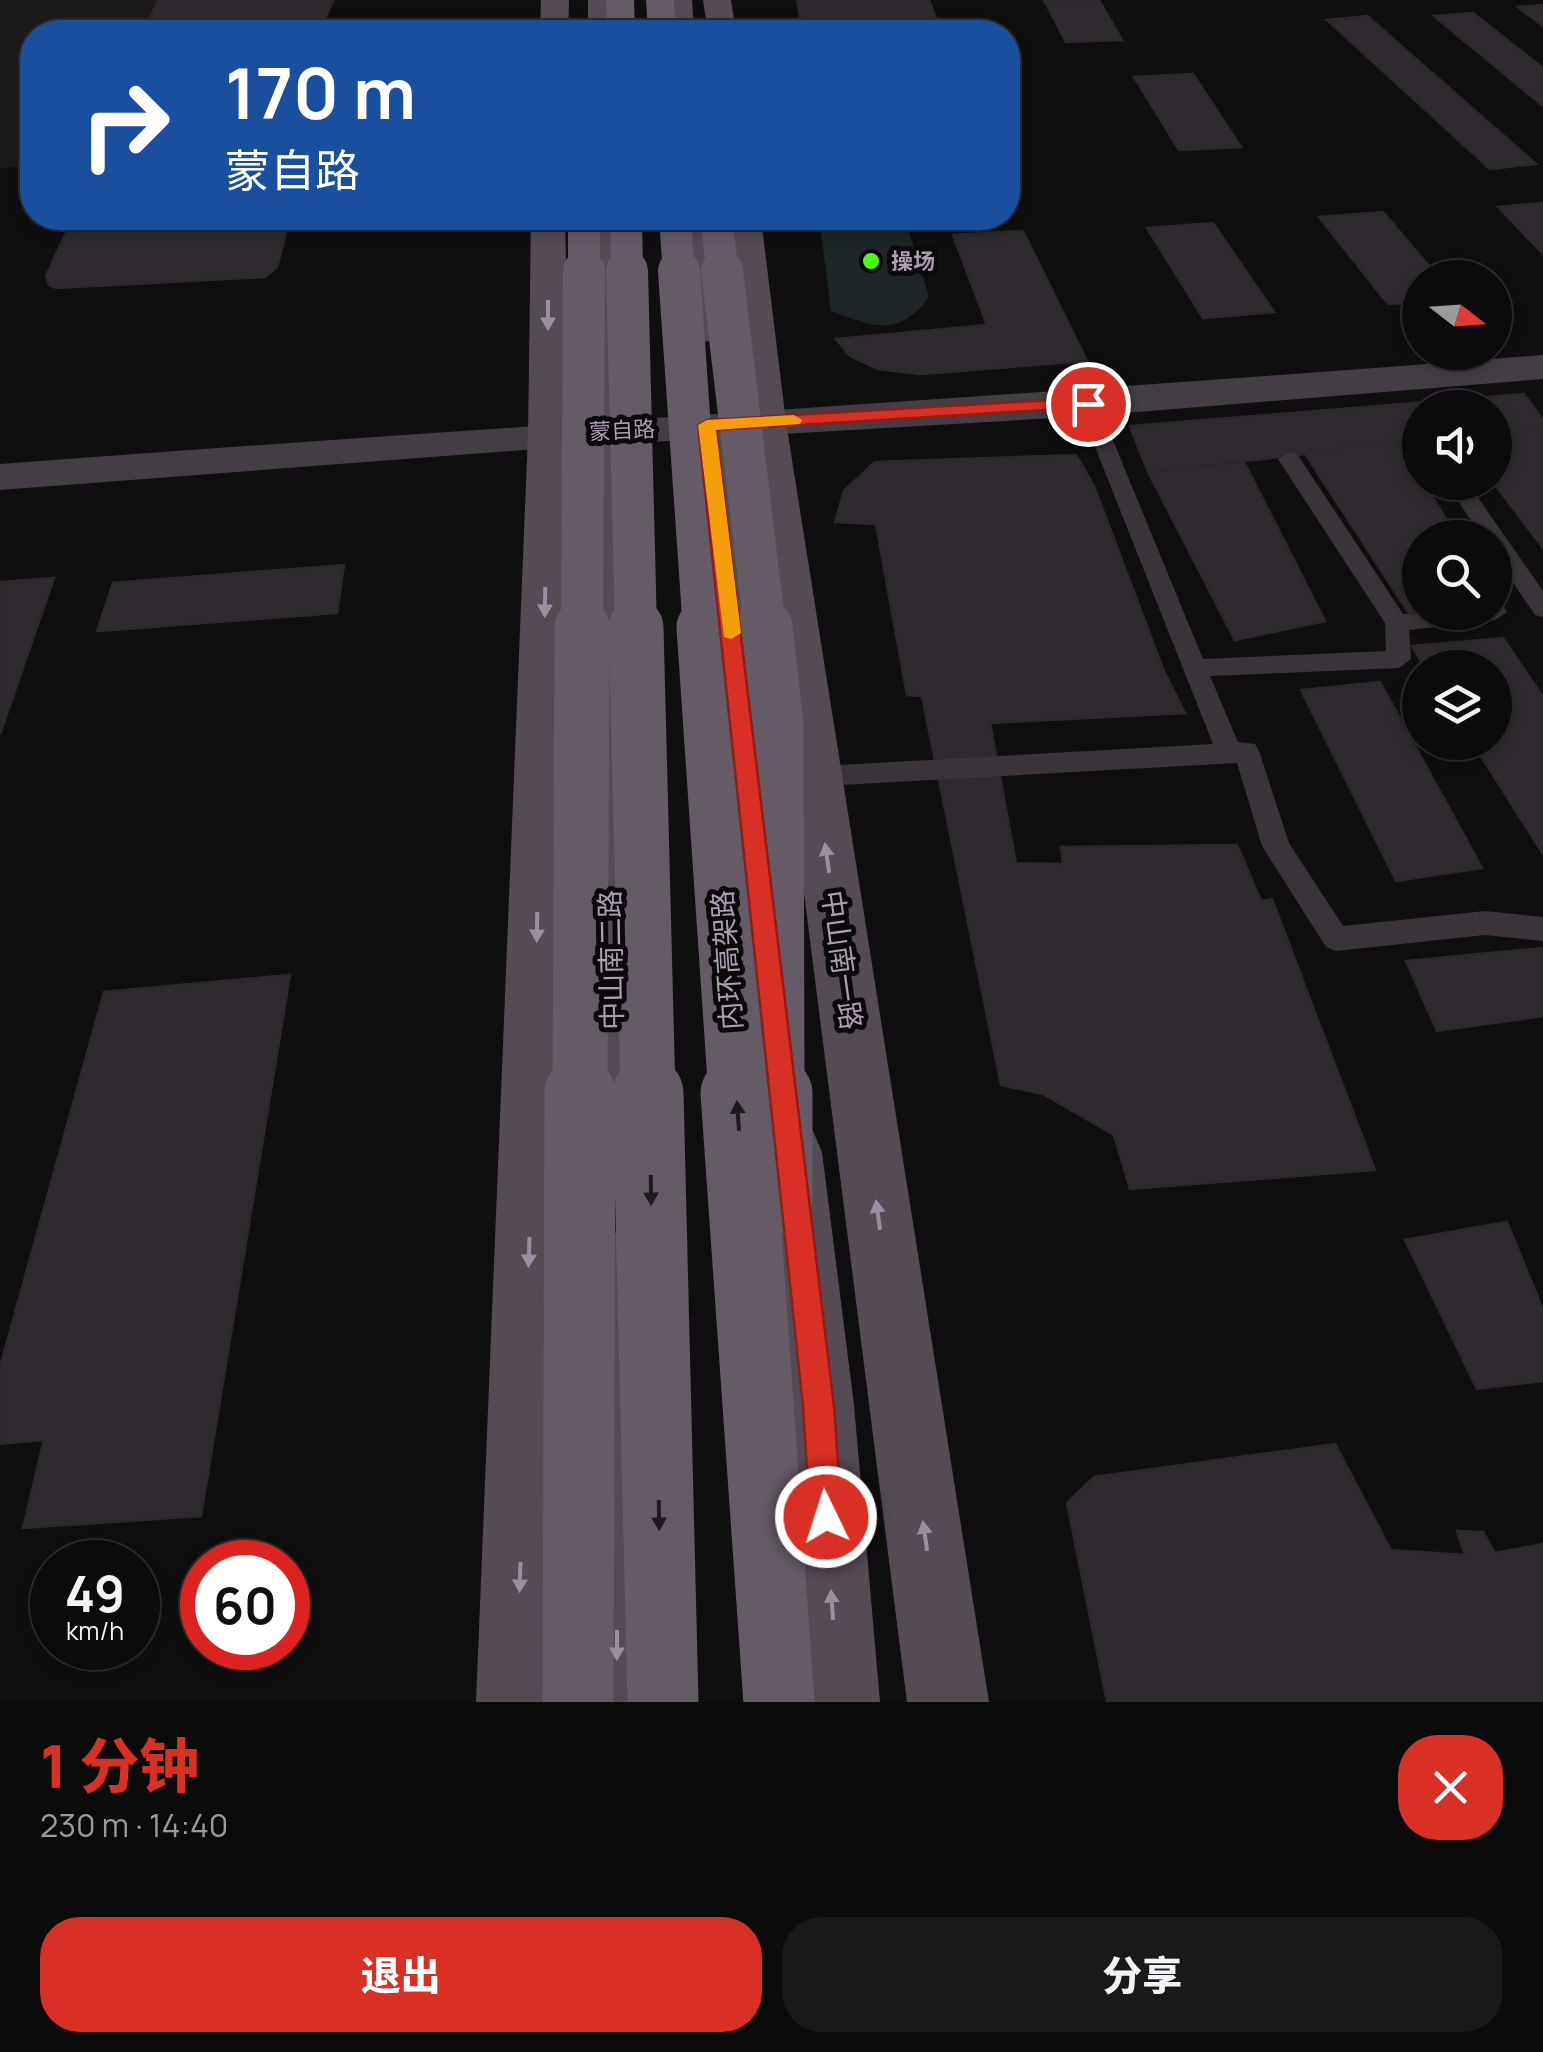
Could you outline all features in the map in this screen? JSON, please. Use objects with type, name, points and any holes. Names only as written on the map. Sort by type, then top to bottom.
[{"type":"highway","points":[[578,1702],[584,230]]},
{"type":"highway","points":[[585,305],[602,230]]},
{"type":"highway","points":[[626,230],[664,1702]]},
{"type":"highway","name":"内环高架路","points":[[676,230],[778,1692]]},
{"type":"highway","points":[[717,230],[776,724],[778,1692]]},
{"type":"main road","points":[[517,1702],[577,433],[550,230]]},
{"type":"main road","name":"中山南二路","points":[[603,230],[577,433],[618,1702]]},
{"type":"main road","name":"中山南一路","points":[[696,230],[816,776],[948,1702]]},
{"type":"main road","name":"中山南一路","points":[[744,230],[736,423],[748,782],[818,1406],[839,1702]]},
{"type":"street","name":"蒙自路","points":[[0,476],[577,433],[1088,404],[1541,371]]},
{"type":"lane","points":[[1088,404],[1230,754]]},
{"type":"lane","points":[[1196,668],[1399,660],[1397,623],[1289,459]]},
{"type":"lane","points":[[1512,564],[1543,608]]},
{"type":"lane","points":[[1512,611],[1543,608]]},
{"type":"lane","points":[[1397,623],[1402,622]]},
{"type":"lane","points":[[748,782],[1246,750],[1276,846],[1336,938],[1485,923],[1543,929]]},
{"type":"shaded area","points":[[0,0],[331,0],[325,20],[20,20],[20,167],[0,168]]},
{"type":"shaded area","name":"操场","points":[[821,230],[908,230],[929,297],[918,310],[896,324],[884,325],[831,311]]},
{"type":"building","points":[[158,0],[333,0],[322,20],[149,20]]},
{"type":"building","points":[[797,0],[929,0],[936,20],[801,20]]},
{"type":"building","points":[[1044,0],[1099,0],[1122,40],[1066,42]]},
{"type":"building","points":[[1543,5],[1543,26],[1518,7]]},
{"type":"building","points":[[1473,13],[1543,68],[1543,106],[1434,16]]},
{"type":"building","points":[[1367,16],[1536,164],[1490,169],[1327,20]]},
{"type":"building","points":[[1193,74],[1241,147],[1179,150],[1134,77]]},
{"type":"building","points":[[1543,203],[1543,254],[1498,207]]},
{"type":"building","points":[[1383,212],[1424,260],[1402,260],[1402,303],[1388,304],[1319,217]]},
{"type":"building","points":[[1213,223],[1274,312],[1203,318],[1147,228]]},
{"type":"building","points":[[67,230],[287,230],[277,267],[265,277],[56,288],[49,285],[46,276]]},
{"type":"building","points":[[1023,231],[1087,361],[920,374],[878,369],[850,356],[836,339],[987,325],[953,235]]},
{"type":"building","points":[[1524,394],[1543,420],[1543,430],[1512,433],[1512,395]]},
{"type":"building","points":[[1402,404],[1402,443],[1148,472],[1130,426]]},
{"type":"building","points":[[1543,430],[1543,548],[1507,500],[1512,500],[1512,433]]},
{"type":"building","points":[[1398,442],[1402,448],[1402,500],[1434,500],[1447,520],[1402,520],[1402,603],[1304,452]]},
{"type":"building","points":[[1076,455],[1094,486],[1163,669],[1185,713],[990,723],[1016,863],[1063,864],[1061,847],[1237,845],[1261,901],[1272,899],[1375,1170],[1130,1189],[1114,1135],[1043,1094],[1001,1085],[922,696],[907,695],[876,524],[835,522],[844,491],[875,462]]},
{"type":"building","points":[[1244,462],[1325,621],[1235,640],[1148,472]]},
{"type":"building","points":[[344,565],[337,613],[97,631],[113,583]]},
{"type":"building","points":[[54,578],[0,734],[0,582]]},
{"type":"building","points":[[1503,638],[1511,650],[1414,650],[1412,646]]},
{"type":"building","points":[[1512,651],[1543,697],[1543,854],[1483,760],[1512,760]]},
{"type":"building","points":[[1380,682],[1402,722],[1402,760],[1423,760],[1482,868],[1396,881],[1301,690]]},
{"type":"building","points":[[1543,948],[1543,1016],[1437,1031],[1406,961]]},
{"type":"building","points":[[290,975],[201,1516],[23,1528],[44,1440],[0,1444],[0,1367],[104,992]]},
{"type":"building","points":[[1507,1222],[1543,1310],[1543,1381],[1477,1389],[1405,1240]]},
{"type":"building","points":[[1335,1444],[1391,1550],[1465,1555],[1457,1531],[1483,1532],[1495,1553],[1542,1544],[1543,1702],[1107,1702],[1067,1503],[1094,1477]]},
{"type":"slow traffic","points":[[731,633],[707,425],[794,420]]},
{"type":"place","name":"操场","points":[[871,261]]},
{"type":"route","points":[[826,1517],[818,1406],[707,425],[1088,404]]}]
